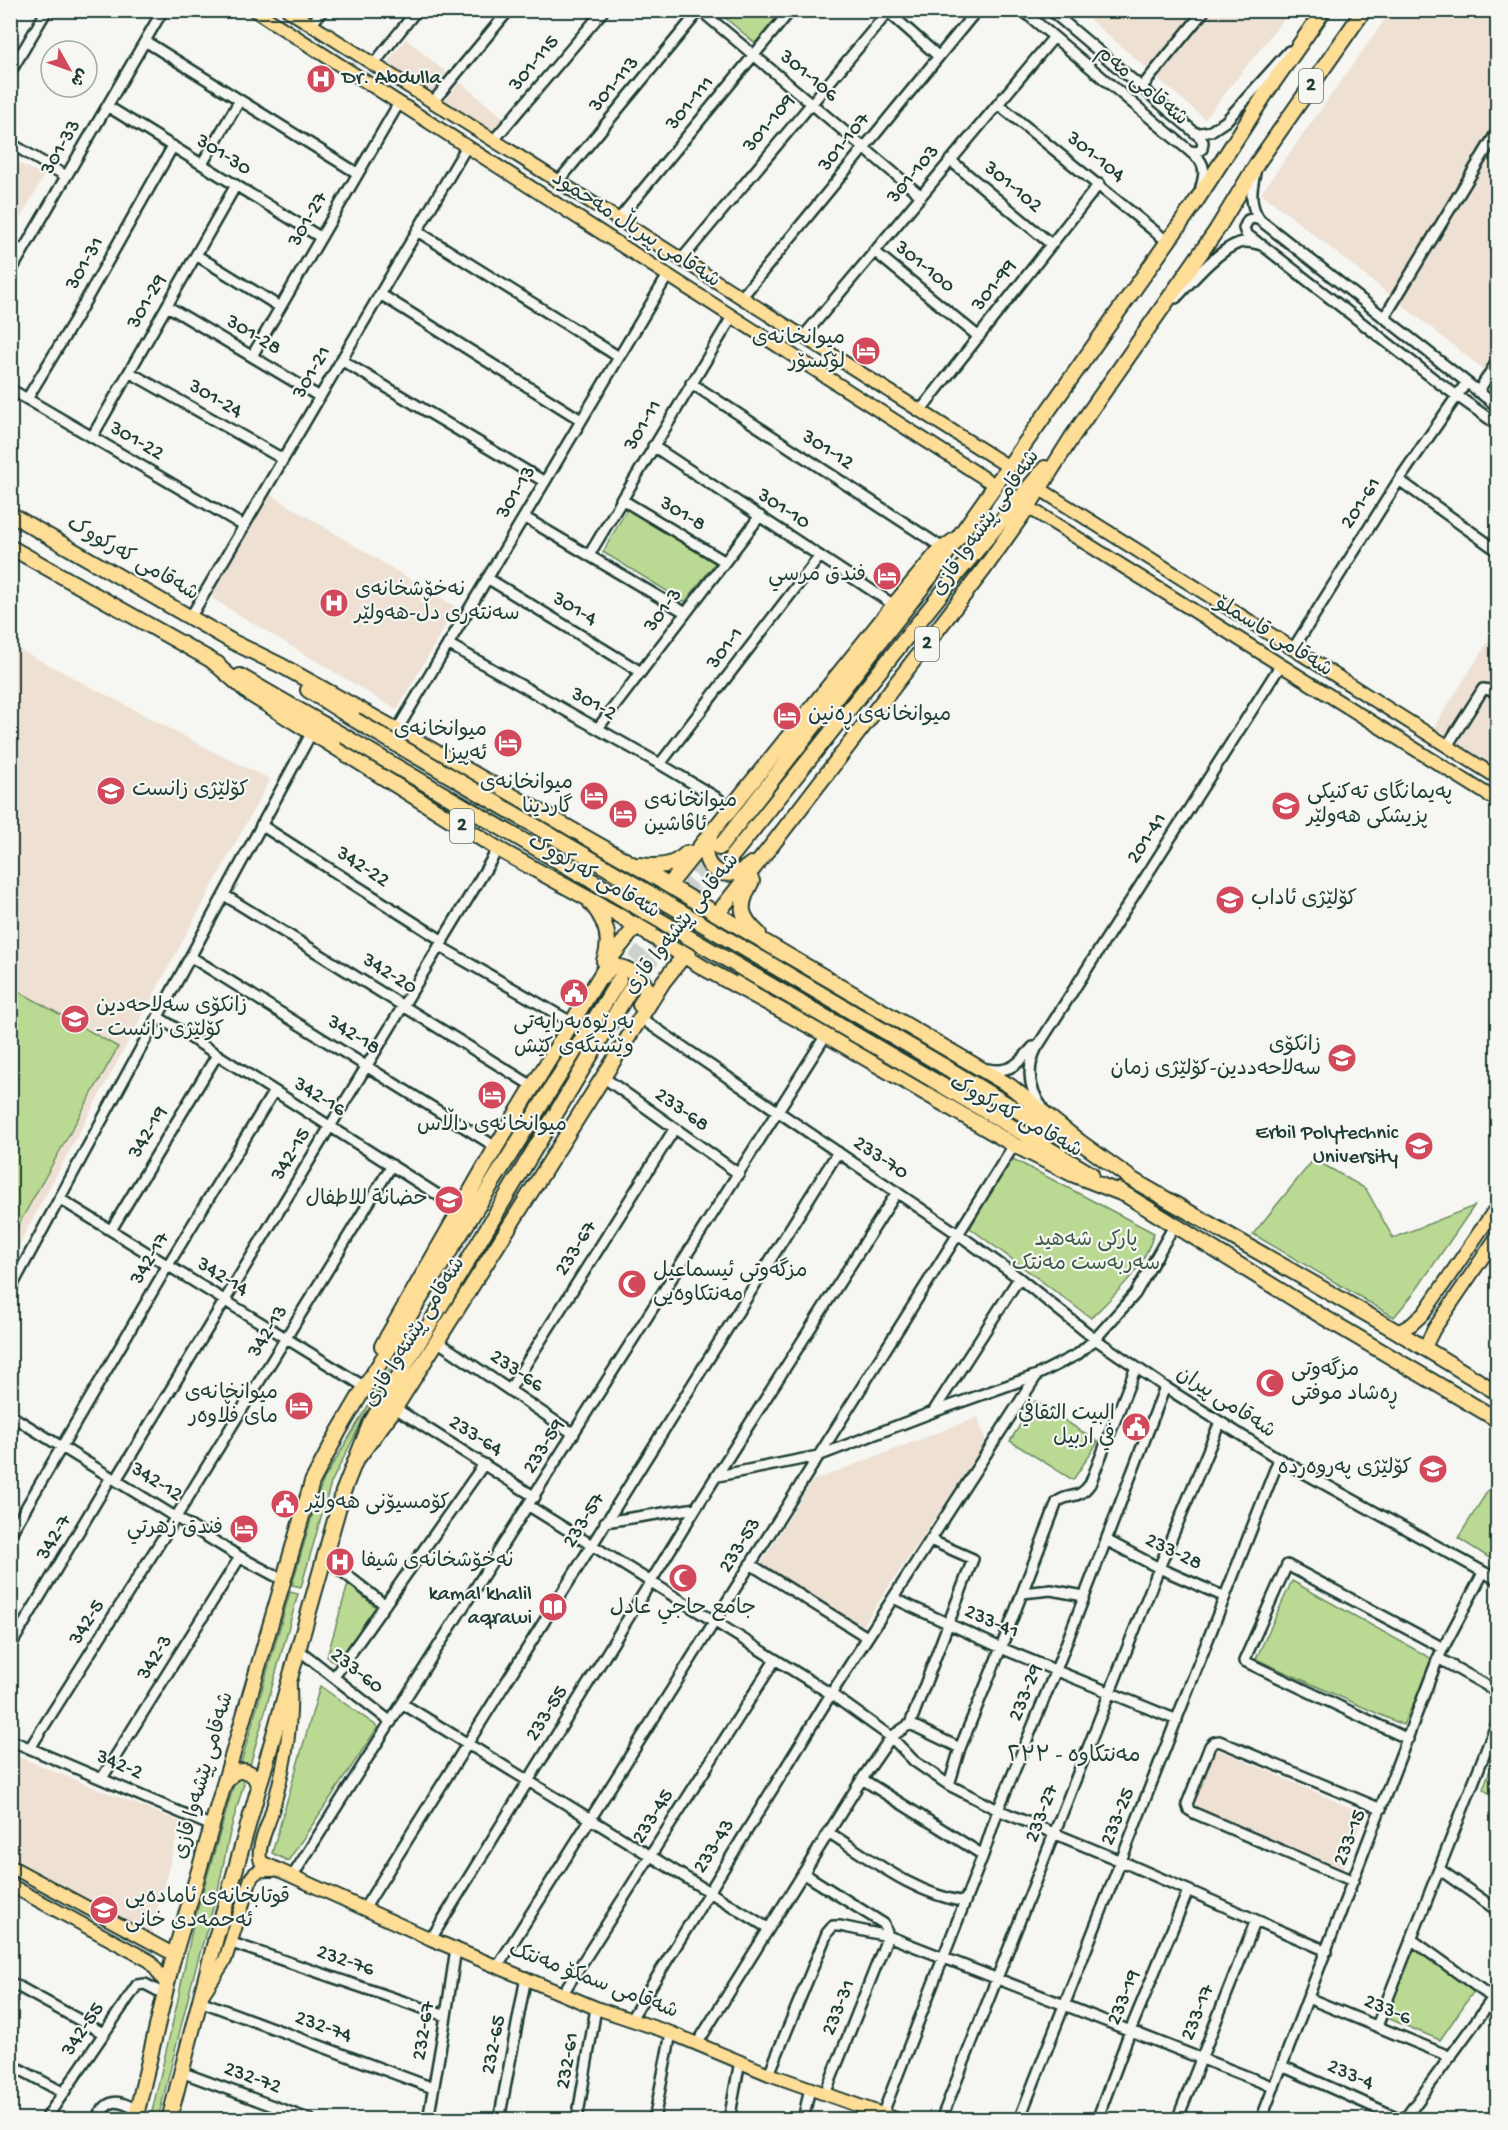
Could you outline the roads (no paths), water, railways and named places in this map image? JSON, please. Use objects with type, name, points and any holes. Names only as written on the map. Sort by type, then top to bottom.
[{"type":"highway","name":"شەقامی پێشەوا قازی","points":[[719,848],[931,576],[1193,206],[1268,90],[1324,10]]},
{"type":"highway","name":"شەقامی پێشەوا قازی","points":[[682,951],[709,915],[734,894],[984,569],[1040,489],[1072,437],[1216,231],[1258,162],[1364,10]]},
{"type":"highway","name":"شەقامی پێشەوا قازی","points":[[732,856],[953,579],[1072,437]]},
{"type":"highway","name":"شەقامی کەرکووک","points":[[10,514],[190,618],[282,666],[587,838],[634,865],[654,881],[709,915],[774,946],[1010,1086],[1056,1124],[1133,1180]]},
{"type":"highway","name":"شەقامی پێشەوا قازی","points":[[365,1387],[385,1339],[496,1147],[613,955],[642,925],[669,889],[709,833],[725,803],[943,548],[956,539]]},
{"type":"highway","name":"شەقامی کەرکووک","points":[[10,547],[344,736],[933,1080],[1497,1420]]},
{"type":"highway","name":"شەقامی کەرکووک","points":[[233,642],[355,720],[1133,1180],[1398,1332],[1497,1393]]},
{"type":"highway","name":"شەقامی کەرکووک","points":[[212,660],[250,694],[498,849],[616,914],[642,925],[682,951]]},
{"type":"highway","points":[[725,803],[706,845],[707,859],[715,870],[724,874],[739,873],[772,845]]},
{"type":"highway","name":"2","points":[[634,865],[658,867],[672,864],[683,858],[709,833]]},
{"type":"highway","points":[[564,885],[574,890],[591,892],[600,888],[607,880],[610,870],[607,855],[587,838]]},
{"type":"highway","points":[[772,845],[744,896],[742,905],[743,915],[748,923],[774,946]]},
{"type":"highway","points":[[669,889],[682,951],[704,968]]},
{"type":"highway","points":[[584,897],[602,919],[608,939],[608,950],[594,984]]},
{"type":"highway","points":[[676,920],[709,915]]},
{"type":"highway","name":"2","points":[[642,925],[676,920]]},
{"type":"highway","points":[[755,996],[746,986],[743,973],[747,960],[754,954],[762,950],[772,950],[801,963]]},
{"type":"highway","points":[[663,982],[671,965],[682,951]]},
{"type":"highway","points":[[663,982],[677,969],[687,965],[704,968]]},
{"type":"highway","points":[[585,999],[608,970],[614,967],[625,969],[645,984],[645,994],[605,1073]]},
{"type":"highway","name":"شەقامی کەرکووک","points":[[704,968],[826,1035],[1014,1144],[1072,1174],[1126,1195]]},
{"type":"highway","name":"شەقامی پێشەوا قازی","points":[[136,2115],[175,1954],[312,1482],[365,1387],[619,980]]},
{"type":"highway","name":"شەقامی پێشەوا قازی","points":[[357,1459],[395,1408],[663,982]]},
{"type":"highway","name":"شەقامی پێشەوا قازی","points":[[169,2120],[200,1999],[343,1492],[370,1424],[631,988]]},
{"type":"highway","points":[[224,1786],[233,1773],[244,1770],[257,1779],[258,1793]]},
{"type":"main road","name":"شەقامی پیرباڵ مەحمود","points":[[254,10],[995,485]]},
{"type":"main road","name":"شەقامی پیرباڵ مەحمود","points":[[288,10],[1009,467]]},
{"type":"main road","points":[[278,26],[288,10]]},
{"type":"main road","points":[[953,458],[966,439]]},
{"type":"main road","name":"شەقامی قاسملۆ","points":[[1040,489],[1497,778]]},
{"type":"main road","name":"شەقامی قاسملۆ","points":[[1028,507],[1497,801]]},
{"type":"main road","points":[[1109,558],[1112,547],[1120,540]]},
{"type":"main road","points":[[1397,740],[1405,732],[1409,722]]},
{"type":"main road","points":[[1398,1332],[1419,1318],[1497,1205]]},
{"type":"main road","points":[[1424,1349],[1434,1329],[1497,1235]]},
{"type":"main road","points":[[1419,1318],[1425,1326],[1434,1329]]},
{"type":"main road","name":"شەقامی سمکۆ مەنتک","points":[[290,1684],[291,1713],[288,1746],[259,1855],[261,1862],[431,1939],[596,2008],[671,2033],[769,2074],[892,2117]]},
{"type":"main road","points":[[10,1866],[175,1954]]},
{"type":"main road","points":[[200,1999],[222,1968],[232,1943],[251,1878],[256,1872],[262,1870],[278,1871]]},
{"type":"main road","points":[[10,1885],[150,1961],[165,1990]]},
{"type":"main road","points":[[1495,2120],[1497,2116]]},
{"type":"street","points":[[10,74],[47,10]]},
{"type":"street","name":"301-33","points":[[10,273],[163,10]]},
{"type":"street","points":[[311,25],[323,10]]},
{"type":"street","points":[[373,65],[417,10]]},
{"type":"street","points":[[432,103],[509,10]]},
{"type":"street","name":"301-115","points":[[493,141],[604,10]]},
{"type":"street","name":"301-106","points":[[700,10],[920,195]]},
{"type":"street","name":"301-113","points":[[558,182],[700,10]]},
{"type":"street","name":"301-111","points":[[618,220],[791,10]]},
{"type":"street","name":"301-107","points":[[741,298],[977,10]]},
{"type":"street","name":"شەقامی مەم","points":[[1022,10],[1199,159],[1204,169],[1203,179],[1193,206]]},
{"type":"street","name":"شەقامی مەم","points":[[1050,10],[1196,134],[1211,132],[1226,122],[1268,73],[1306,35]]},
{"type":"street","points":[[1141,88],[1205,10]]},
{"type":"street","points":[[887,11],[938,56]]},
{"type":"street","name":"301-109","points":[[681,260],[887,11]]},
{"type":"street","name":"301-103","points":[[803,337],[1054,37]]},
{"type":"street","points":[[145,41],[357,173]]},
{"type":"street","points":[[202,164],[240,100]]},
{"type":"street","name":"301-27","points":[[252,356],[399,103]]},
{"type":"street","name":"301-104","points":[[998,104],[1168,242]]},
{"type":"street","name":"301-30","points":[[107,106],[321,237]]},
{"type":"street","points":[[1384,318],[1497,130]]},
{"type":"street","points":[[1185,148],[1194,153],[1202,149],[1203,142],[1196,134]]},
{"type":"street","points":[[10,143],[66,176]]},
{"type":"street","name":"301-31","points":[[27,399],[173,146]]},
{"type":"street","name":"301-21","points":[[190,618],[467,146]]},
{"type":"street","name":"301-102","points":[[950,160],[1051,244]]},
{"type":"street","points":[[1258,162],[1251,194],[1255,212],[1260,220],[1497,407]]},
{"type":"street","name":"301-99","points":[[920,411],[1099,184]]},
{"type":"street","name":"301-29","points":[[92,437],[236,185]]},
{"type":"street","points":[[1260,220],[1254,218],[1248,220],[1244,228],[1246,234],[1497,425]]},
{"type":"street","points":[[417,231],[619,357]]},
{"type":"street","points":[[1154,322],[1202,270],[1231,247],[1247,242],[1262,245]]},
{"type":"street","points":[[10,243],[23,251]]},
{"type":"street","name":"301-100","points":[[874,251],[979,337]]},
{"type":"street","points":[[196,255],[280,307]]},
{"type":"street","name":"301-13","points":[[397,730],[668,276]]},
{"type":"street","points":[[380,294],[582,420]]},
{"type":"street","name":"301-28","points":[[167,306],[320,397]]},
{"type":"street","name":"301-11","points":[[589,555],[732,317]]},
{"type":"street","points":[[341,360],[545,482]]},
{"type":"street","points":[[1478,392],[1497,360]]},
{"type":"street","name":"301-24","points":[[129,372],[283,459]]},
{"type":"street","name":"301-12","points":[[691,383],[943,548]]},
{"type":"street","name":"201-61","points":[[1293,649],[1399,480],[1466,383]]},
{"type":"street","name":"301-22","points":[[10,389],[244,526]]},
{"type":"street","name":"301-10","points":[[653,446],[894,604]]},
{"type":"street","points":[[1399,480],[1497,551]]},
{"type":"street","name":"301-8","points":[[621,499],[724,561]]},
{"type":"street","name":"301-3","points":[[598,728],[760,516]]},
{"type":"street","points":[[524,517],[686,613]]},
{"type":"street","name":"301-1","points":[[660,764],[820,556]]},
{"type":"street","name":"301-4","points":[[487,578],[641,672]]},
{"type":"street","name":"301-2","points":[[448,644],[598,728],[725,803]]},
{"type":"street","name":"201-41","points":[[1056,1124],[1038,1101],[1030,1081],[1030,1062],[1046,1031],[1280,666]]},
{"type":"street","points":[[1447,746],[1483,689],[1497,694]]},
{"type":"street","points":[[10,1290],[312,732]]},
{"type":"street","name":"342-22","points":[[261,825],[441,944],[571,1022]]},
{"type":"street","name":"342-15","points":[[114,1479],[331,1127],[498,849]]},
{"type":"street","name":"342-20","points":[[224,895],[534,1086]]},
{"type":"street","name":"342-18","points":[[191,957],[496,1147]]},
{"type":"street","name":"342-16","points":[[158,1017],[460,1209]]},
{"type":"street","name":"233-70","points":[[639,1017],[958,1234],[1019,1278],[1095,1339]]},
{"type":"street","name":"201-41","points":[[973,1065],[996,1071],[1010,1069],[1046,1031]]},
{"type":"street","name":"233-59","points":[[292,1877],[826,1035]]},
{"type":"street","name":"342-19","points":[[111,1230],[217,1054]]},
{"type":"street","name":"233-68","points":[[605,1073],[739,1174]]},
{"type":"street","name":"342-17","points":[[10,1535],[168,1265],[274,1090]]},
{"type":"street","name":"233-67","points":[[510,1389],[675,1128]]},
{"type":"street","name":"233-53","points":[[498,1966],[1014,1144]]},
{"type":"street","name":"233-57","points":[[364,1909],[838,1152]]},
{"type":"street","name":"342-13","points":[[176,1517],[392,1166]]},
{"type":"street","name":"233-55","points":[[431,1939],[696,1508],[897,1192]]},
{"type":"street","name":"342-14","points":[[60,1198],[365,1387]]},
{"type":"street","points":[[718,1476],[818,1456],[1037,1375],[1078,1354],[1095,1339],[1135,1294],[1174,1226]]},
{"type":"street","points":[[933,1412],[1019,1278]]},
{"type":"street","name":"شەقامی پیران","points":[[1095,1339],[1279,1460],[1497,1580]]},
{"type":"street","name":"233-66","points":[[437,1341],[574,1434]]},
{"type":"street","points":[[949,1785],[960,1748],[1057,1503],[1063,1498],[1080,1496],[1090,1484],[1136,1366]]},
{"type":"street","name":"233-43","points":[[631,2019],[831,1694],[1037,1375]]},
{"type":"street","name":"233-29","points":[[892,2117],[943,1958],[998,1810],[1056,1670],[1165,1387]]},
{"type":"street","name":"233-64","points":[[395,1408],[484,1464],[591,1545],[831,1694],[891,1737],[914,1761],[949,1785],[998,1810],[1327,1951]]},
{"type":"street","name":"342-12","points":[[10,1415],[240,1557],[283,1580]]},
{"type":"street","name":"233-27","points":[[941,2120],[1109,1693],[1220,1422]]},
{"type":"street","name":"233-25","points":[[1019,2120],[1279,1460]]},
{"type":"street","points":[[334,1677],[484,1464]]},
{"type":"street","name":"342-7","points":[[10,1647],[114,1479]]},
{"type":"street","points":[[605,1522],[696,1508]]},
{"type":"street","name":"342-5","points":[[30,1748],[176,1517]]},
{"type":"street","points":[[697,2044],[862,1779],[891,1737],[910,1724],[973,1559],[930,1540]]},
{"type":"street","name":"233-28","points":[[1106,1540],[1159,1568],[1225,1597]]},
{"type":"street","name":"342-3","points":[[102,1778],[240,1557]]},
{"type":"street","points":[[325,1558],[385,1605]]},
{"type":"street","points":[[750,1564],[867,1637]]},
{"type":"street","points":[[1408,1739],[1244,1661],[1287,1565],[1443,1648]]},
{"type":"street","name":"233-15","points":[[1261,2120],[1438,1658],[1483,1573]]},
{"type":"street","points":[[1022,1593],[1051,1590],[1084,1596]]},
{"type":"street","name":"233-41","points":[[893,1598],[1001,1648],[1177,1720]]},
{"type":"street","name":"233-60","points":[[299,1650],[391,1722]]},
{"type":"street","points":[[1438,1658],[1497,1692]]},
{"type":"street","name":"233-45","points":[[563,1993],[775,1660]]},
{"type":"street","points":[[403,1704],[768,1928]]},
{"type":"street","points":[[1377,2026],[1497,1720]]},
{"type":"street","points":[[910,1724],[960,1748]]},
{"type":"street","name":"342-2","points":[[10,1740],[212,1826]]},
{"type":"street","points":[[1353,1881],[1194,1813],[1189,1810],[1187,1804],[1210,1746],[1219,1741],[1381,1809]]},
{"type":"street","points":[[862,1779],[983,1855]]},
{"type":"street","points":[[828,1832],[922,1890],[943,1898],[965,1902]]},
{"type":"street","points":[[1439,1869],[1497,1911]]},
{"type":"street","points":[[803,1873],[884,1924],[888,1936]]},
{"type":"street","name":"233-19","points":[[1097,2120],[1130,2031],[1188,1891]]},
{"type":"street","name":"233-17","points":[[1177,2120],[1256,1920]]},
{"type":"street","points":[[769,2074],[827,1933],[832,1926],[857,1928],[888,1936],[1274,2087]]},
{"type":"street","name":"233-31","points":[[825,2094],[888,1936]]},
{"type":"street","points":[[1403,2120],[1495,1999],[1412,1939]]},
{"type":"street","name":"232-76","points":[[232,1943],[446,2016]]},
{"type":"street","name":"232-67","points":[[428,2120],[456,1948]]},
{"type":"street","name":"232-65","points":[[499,2120],[526,1977]]},
{"type":"street","points":[[10,1982],[103,2033]]},
{"type":"street","name":"342-55","points":[[45,2120],[137,1985],[145,1984],[165,1990]]},
{"type":"street","name":"233-6","points":[[1308,1998],[1451,2057]]},
{"type":"street","name":"232-74","points":[[200,1999],[433,2088]]},
{"type":"street","name":"232-61","points":[[577,2120],[596,2008]]},
{"type":"street","points":[[654,2120],[671,2033]]},
{"type":"street","points":[[729,2120],[740,2061]]},
{"type":"street","points":[[10,2064],[64,2093]]},
{"type":"street","name":"233-4","points":[[1282,2066],[1403,2120]]},
{"type":"street","name":"232-72","points":[[181,2072],[311,2120]]},
{"type":"street","points":[[803,2120],[810,2088]]},
{"type":"street","points":[[95,2120],[105,2106],[112,2102],[119,2102],[136,2115]]},
{"type":"tunnel","points":[[621,977],[719,848]]},
{"type":"tunnel","points":[[632,986],[732,856]]},
{"type":"place","name":"Dr. Abdulla","points":[[321,79]]},
{"type":"place","name":"میوانخانەی لۆکسۆر","points":[[866,351]]},
{"type":"place","name":"فندق مرسي","points":[[887,576]]},
{"type":"place","name":"نەخۆشخانەی سەنتەری دڵ-هەولێر","points":[[334,603]]},
{"type":"place","name":"میوانخانەی ڕەنین","points":[[787,716]]},
{"type":"place","name":"میوانخانەی ئەپیزا","points":[[508,743]]},
{"type":"place","name":"کۆلێژی زانست","points":[[111,791]]},
{"type":"place","name":"میوانخانەی گاردینا","points":[[594,796]]},
{"type":"place","name":"پەیمانگای تەکنیکی پزیشکی هەولێر","points":[[1286,806]]},
{"type":"place","name":"میوانخانەی ئاڤاشین","points":[[623,814]]},
{"type":"place","name":"کۆلێژی ئاداب","points":[[1230,900]]},
{"type":"place","name":"بەڕێوەبەرایەتی وێستگەی کێش","points":[[574,993]]},
{"type":"place","name":"زانکۆی سەلاحەدین - کۆلێژی زانست","points":[[75,1019]]},
{"type":"place","name":"زانکۆی سەلاحەددین-کۆلێژی زمان","points":[[1342,1058]]},
{"type":"place","name":"میوانخانەی داڵاس","points":[[492,1095]]},
{"type":"place","name":"Erbil Polytechnic University","points":[[1419,1146]]},
{"type":"place","name":"حضانة للاطفال","points":[[449,1200]]},
{"type":"place","name":"مزگەوتی ئیسماعیل مەنتکاوەیی","points":[[632,1284]]},
{"type":"place","name":"مزگەوتی ڕەشاد موفتی","points":[[1270,1383]]},
{"type":"place","name":"میوانخانەی مای فڵاوەر","points":[[299,1406]]},
{"type":"place","name":"البيت الثقافي في اربيل","points":[[1136,1427]]},
{"type":"place","name":"کۆلێژی پەروەردە","points":[[1433,1469]]},
{"type":"place","name":"کۆمسیۆنی هەولێر","points":[[285,1504]]},
{"type":"place","name":"فندق زهرتي","points":[[244,1529]]},
{"type":"place","name":"نەخۆشخانەی شیفا","points":[[340,1562]]},
{"type":"place","name":"جامع حاجي عادل","points":[[683,1578]]},
{"type":"place","name":"kamal khalil aqrawi","points":[[553,1607]]},
{"type":"place","name":"قوتابخانەی ئامادەیی ئەحمەدی خانی","points":[[104,1910]]},
{"type":"district","name":"مەنتکاوە - ٢٣٣","points":[[1074,1757]]},
{"type":"park label","name":"پارکی شەهید سەربەست مەنتک","points":[[1086,1253]]}]
